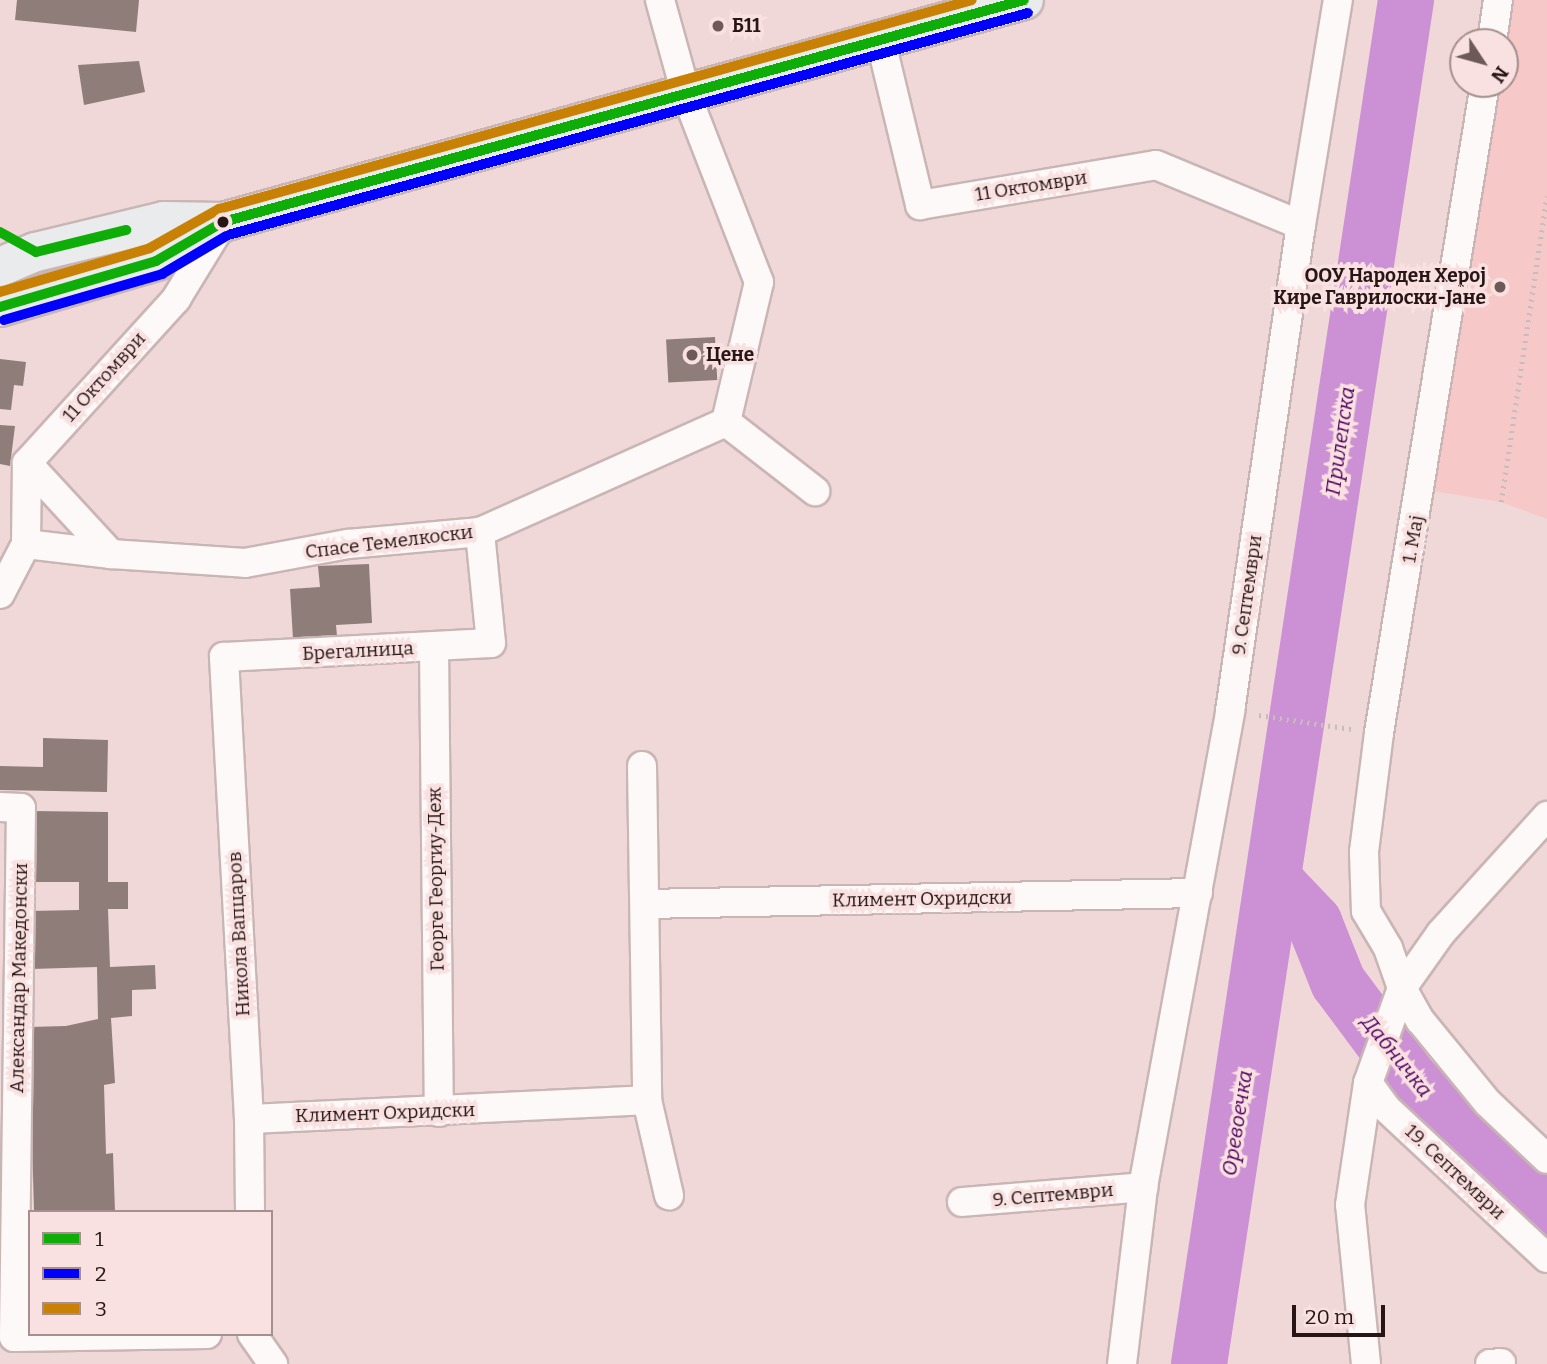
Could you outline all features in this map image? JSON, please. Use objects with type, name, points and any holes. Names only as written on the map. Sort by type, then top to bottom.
[{"type":"street","points":[[660,0],[685,94],[759,282],[726,422],[815,491]]},
{"type":"street","points":[[0,306],[156,261],[223,222],[1024,0]]},
{"type":"street","name":"9. Септември","points":[[1122,1364],[1143,1187],[1230,711],[1301,225],[1338,0]]},
{"type":"street","points":[[1494,28],[1498,0]]},
{"type":"street","name":"11 Октомври","points":[[880,38],[920,205],[1156,165],[1301,225]]},
{"type":"street","name":"1. Мај","points":[[1483,98],[1379,733],[1364,852],[1366,911],[1388,948],[1402,988],[1420,1020],[1488,1103],[1547,1159]]},
{"type":"street","points":[[0,267],[36,252],[164,221],[223,222]]},
{"type":"street","name":"11 Октомври","points":[[27,463],[176,299],[223,222]]},
{"type":"street","points":[[0,232],[36,252]]},
{"type":"street","name":"Спасе Темелкоски","points":[[111,554],[245,563],[348,544],[480,532],[726,422]]},
{"type":"street","points":[[0,594],[26,544],[27,463]]},
{"type":"street","points":[[27,463],[111,554]]},
{"type":"street","name":"Брегалница","points":[[224,657],[491,643],[480,532]]},
{"type":"street","points":[[26,544],[111,554]]},
{"type":"street","name":"Георге Георгиу-Деж","points":[[434,647],[439,1111]]},
{"type":"street","name":"Никола Вапцаров","points":[[224,657],[249,1119],[250,1210]]},
{"type":"street","points":[[642,766],[648,1100],[668,1195]]},
{"type":"street","name":"Александар Македонски","points":[[0,807],[21,808],[14,1337],[78,1336]]},
{"type":"street","points":[[1373,1364],[1366,1364],[1350,1205],[1368,1083],[1402,988],[1441,933],[1547,816]]},
{"type":"street","name":"Климент Охридски","points":[[645,904],[1198,893]]},
{"type":"street","name":"19. Септември","points":[[1368,1083],[1386,1108],[1547,1258]]},
{"type":"street","name":"Климент Охридски","points":[[249,1119],[648,1100]]},
{"type":"street","name":"9. Септември","points":[[962,1202],[1143,1187]]},
{"type":"street","points":[[253,1336],[273,1364]]},
{"type":"street","points":[[1490,1364],[1501,1363]]},
{"type":"path","points":[[1502,502],[1547,196]]},
{"type":"path","points":[[1230,711],[1379,733]]},
{"type":"shaded area","name":"ООУ Народен Херој Кире Гаврилоски-Јане","points":[[1498,0],[1547,0],[1547,519],[1501,502],[1421,489],[1483,98],[1519,98],[1519,28],[1503,28]]},
{"type":"building","points":[[17,0],[139,0],[136,32],[15,20]]},
{"type":"building","points":[[139,61],[145,92],[84,105],[78,65]]},
{"type":"building","points":[[715,337],[717,380],[668,383],[666,340]]},
{"type":"building","points":[[0,359],[26,362],[23,386],[14,385],[11,410],[0,409]]},
{"type":"building","points":[[0,425],[15,426],[10,466],[0,464]]},
{"type":"building","points":[[369,564],[372,623],[336,625],[337,636],[293,639],[290,589],[320,587],[318,566]]},
{"type":"building","points":[[43,738],[108,740],[107,792],[0,790],[0,766],[43,767]]},
{"type":"building","points":[[32,811],[108,812],[108,882],[128,882],[128,909],[108,909],[110,967],[155,965],[156,989],[132,990],[132,1016],[111,1018],[115,1083],[104,1085],[106,1154],[113,1153],[115,1210],[34,1210],[29,1027],[66,1026],[98,1019],[97,967],[31,969],[29,911],[79,910],[79,882],[32,882]]},
{"type":"waterway","name":"Прилепска","points":[[1199,1364],[1406,0]]},
{"type":"waterway","name":"Дабничка","points":[[1275,881],[1314,922],[1338,982],[1410,1079],[1479,1151],[1547,1211]]},
{"type":"transit line","name":"3","points":[[0,292],[150,248],[219,209],[972,0]]},
{"type":"transit line","name":"1","points":[[0,307],[156,261],[223,222],[1024,0]]},
{"type":"transit line","name":"2","points":[[4,320],[162,274],[228,235],[1028,13]]},
{"type":"transit line","name":"1","points":[[0,232],[36,252],[126,230]]},
{"type":"place","name":"Б11","points":[[718,26]]},
{"type":"place","name":"ООУ Народен Херој Кире Гаврилоски-Јане","points":[[1500,287]]},
{"type":"place","name":"Цене","points":[[692,355]]},
{"type":"water label","name":"Оревоечка","points":[[1237,1123]]}]
